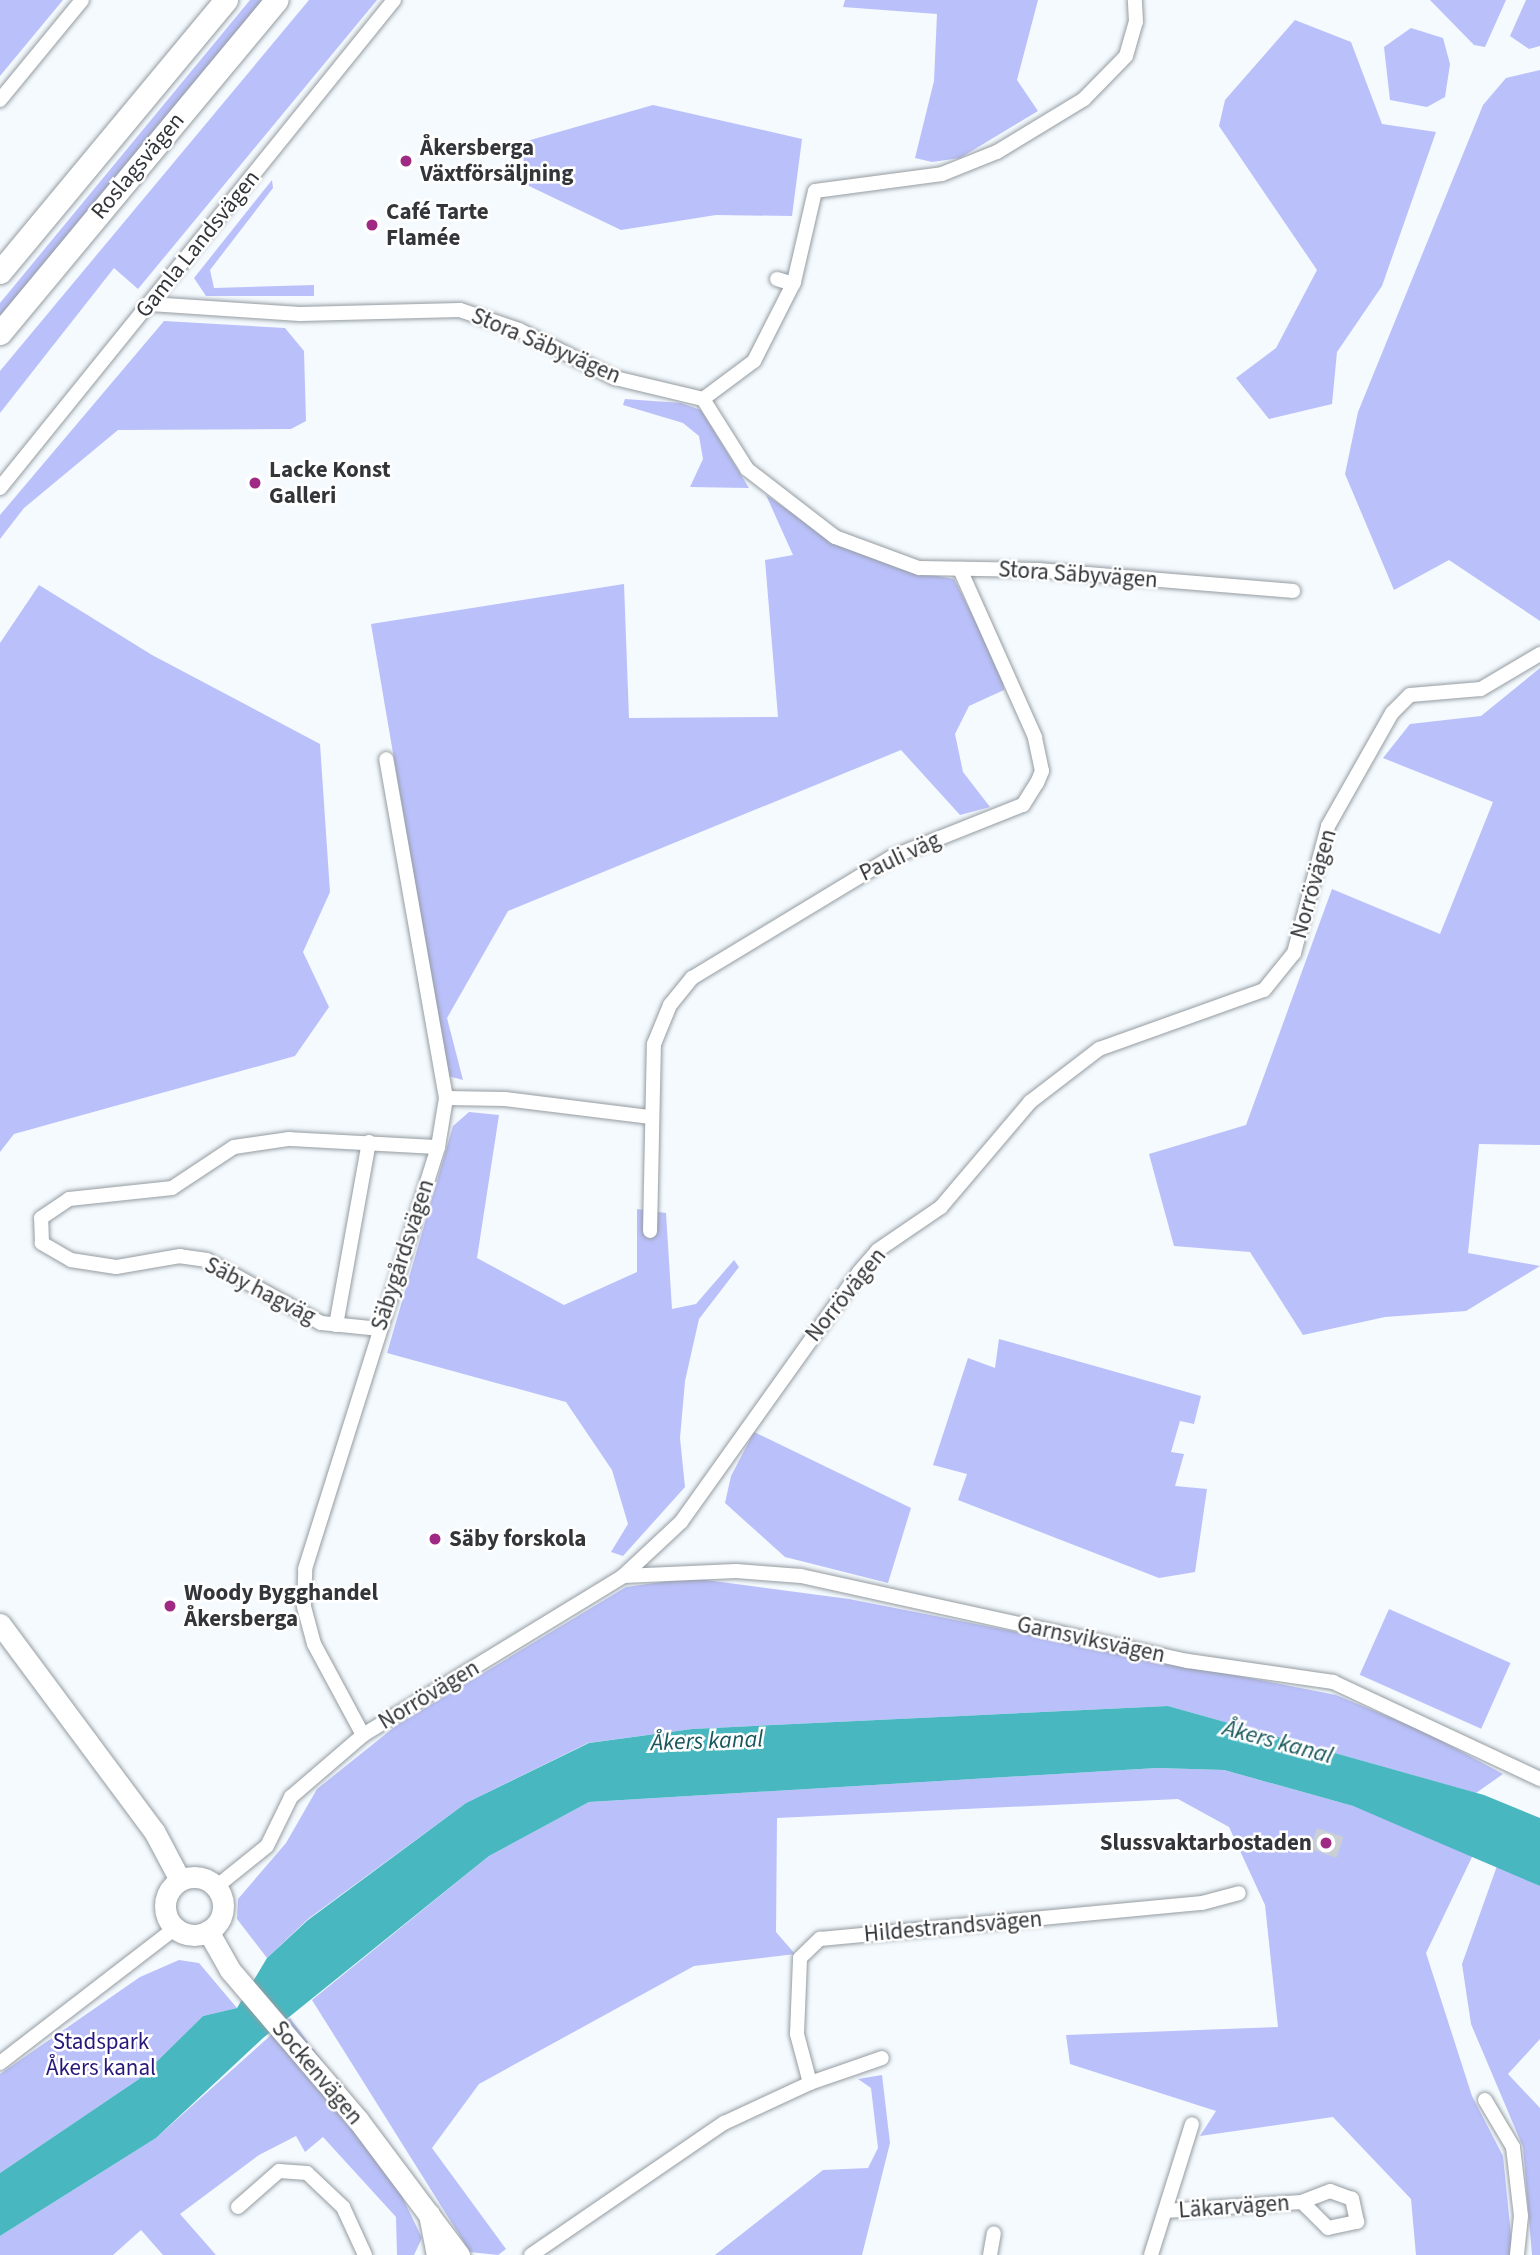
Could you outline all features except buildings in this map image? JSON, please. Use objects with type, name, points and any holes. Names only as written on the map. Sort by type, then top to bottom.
[{"type":"main road","name":"Roslagsvägen","points":[[0,272],[226,0]]},
{"type":"main road","name":"Roslagsvägen","points":[[0,332],[276,0]]},
{"type":"street","points":[[0,100],[82,0]]},
{"type":"street","name":"Gamla Landsvägen","points":[[0,488],[394,0]]},
{"type":"street","points":[[703,399],[754,361],[793,284],[815,191],[943,174],[997,152],[1084,99],[1126,56],[1136,22],[1135,0]]},
{"type":"street","points":[[777,279],[793,284]]},
{"type":"street","name":"Stora Säbyvägen","points":[[149,304],[300,314],[460,310],[519,330],[615,378],[703,399],[747,469],[835,537],[919,568],[1039,570],[1293,591]]},
{"type":"street","name":"Pauli väg","points":[[650,1231],[649,1117],[654,1044],[670,1005],[692,978],[892,857],[1023,805],[1037,783],[1042,771],[1035,737],[960,569]]},
{"type":"street","name":"Norrövägen","points":[[216,1887],[267,1846],[291,1797],[363,1735],[623,1576],[681,1522],[866,1264],[941,1207],[1030,1102],[1099,1049],[1264,990],[1294,953],[1323,838],[1392,713],[1410,695],[1481,689],[1540,654]]},
{"type":"street","name":"Säbygårdsvägen","points":[[363,1735],[314,1644],[304,1606],[305,1569],[438,1147],[446,1098],[386,759]]},
{"type":"street","points":[[446,1098],[505,1099],[649,1117]]},
{"type":"street","name":"Säby hagväg","points":[[380,1329],[321,1323],[207,1260],[180,1256],[116,1266],[71,1260],[42,1243],[41,1218],[69,1199],[172,1188],[234,1147],[289,1139],[438,1147]]},
{"type":"street","points":[[336,1325],[369,1142]]},
{"type":"street","name":"Garnsviksvägen","points":[[623,1576],[736,1571],[801,1576],[1188,1661],[1333,1682],[1540,1779]]},
{"type":"street","points":[[0,1625],[154,1831],[180,1880]]},
{"type":"street","points":[[202,1878],[216,1887],[222,1911],[208,1931],[193,1935],[175,1928],[165,1903],[180,1880],[202,1878]]},
{"type":"street","name":"Hildestrandsvägen","points":[[810,2083],[797,2034],[800,1958],[820,1939],[1202,1903],[1239,1893]]},
{"type":"street","points":[[0,2063],[175,1928]]},
{"type":"street","name":"Sockenvägen","points":[[208,1931],[230,1970],[313,2068],[459,2255]]},
{"type":"street","points":[[531,2255],[724,2123],[810,2083],[882,2058]]},
{"type":"street","points":[[1485,2099],[1513,2147],[1521,2216],[1517,2255]]},
{"type":"street","name":"Läkarvägen","points":[[1151,2255],[1192,2124]]},
{"type":"street","points":[[237,2207],[279,2171],[307,2173],[343,2207],[365,2255]]},
{"type":"street","name":"Läkarvägen","points":[[1165,2211],[1302,2202]]},
{"type":"street","name":"Sockenvägen","points":[[429,2214],[437,2255]]},
{"type":"street","points":[[989,2255],[994,2233]]},
{"type":"green space","points":[[0,0],[63,0],[0,76]]},
{"type":"green space","points":[[250,0],[263,0],[0,316],[0,303]]},
{"type":"green space","points":[[309,0],[377,0],[138,289],[114,268],[0,413],[0,371]]},
{"type":"green space","points":[[845,0],[1038,0],[1017,80],[1038,111],[960,158],[932,162],[915,158],[934,81],[937,14],[843,7]]},
{"type":"green space","points":[[1430,0],[1506,0],[1485,47],[1474,45]]},
{"type":"green space","points":[[1526,0],[1540,0],[1540,46],[1529,49],[1510,36]]},
{"type":"green space","points":[[1295,20],[1351,42],[1382,124],[1436,132],[1382,286],[1337,352],[1332,404],[1269,419],[1236,378],[1276,348],[1317,270],[1219,126],[1225,100]]},
{"type":"green space","points":[[1411,28],[1443,38],[1450,64],[1445,97],[1427,107],[1390,100],[1384,47]]},
{"type":"green space","points":[[1540,70],[1540,621],[1449,560],[1394,590],[1345,474],[1358,412],[1483,105],[1506,78]]},
{"type":"green space","points":[[653,105],[802,139],[792,216],[716,215],[621,230],[529,186],[520,143]]},
{"type":"green space","points":[[272,180],[273,188],[210,270],[214,288],[314,285],[314,296],[206,296],[194,278]]},
{"type":"green space","points":[[164,321],[285,328],[304,351],[306,421],[291,429],[118,430],[24,508],[0,539],[0,515]]},
{"type":"green space","points":[[625,399],[681,403],[701,410],[749,488],[690,487],[703,459],[699,436],[683,423],[623,405]]},
{"type":"green space","points":[[766,495],[834,542],[900,569],[954,579],[1002,673],[1004,690],[969,706],[955,734],[963,772],[990,807],[960,815],[901,750],[508,911],[447,1018],[463,1080],[448,1076],[371,624],[624,584],[629,718],[778,717],[765,560],[793,555]]},
{"type":"green space","points":[[39,585],[152,655],[320,744],[330,892],[303,952],[329,1007],[295,1056],[14,1134],[0,1152],[0,643]]},
{"type":"green space","points":[[1540,668],[1540,1145],[1479,1144],[1468,1253],[1540,1266],[1466,1311],[1385,1317],[1303,1335],[1250,1252],[1174,1246],[1149,1154],[1246,1125],[1332,889],[1440,934],[1493,802],[1383,758],[1410,724],[1481,716]]},
{"type":"green space","points":[[469,1112],[499,1115],[477,1258],[564,1305],[637,1272],[637,1209],[666,1213],[672,1309],[696,1304],[734,1260],[739,1267],[699,1319],[685,1381],[680,1438],[685,1487],[623,1556],[611,1552],[628,1524],[612,1470],[566,1402],[387,1353],[453,1126]]},
{"type":"green space","points":[[999,1339],[1201,1396],[1194,1424],[1180,1421],[1171,1452],[1184,1454],[1175,1486],[1207,1489],[1195,1572],[1159,1578],[958,1500],[967,1474],[933,1465],[968,1358],[995,1368]]},
{"type":"green space","points":[[754,1432],[911,1508],[888,1583],[785,1557],[725,1503],[731,1476]]},
{"type":"green space","points":[[691,1578],[849,1599],[1336,1695],[1423,1731],[1503,1774],[1476,1793],[1168,1706],[692,1729],[588,1743],[466,1803],[308,1919],[267,1958],[237,1919],[238,1899],[286,1843],[317,1789],[397,1725],[626,1587]]},
{"type":"green space","points":[[1389,1609],[1511,1663],[1481,1729],[1360,1675]]},
{"type":"green space","points":[[1157,1768],[1224,1770],[1353,1806],[1473,1855],[1426,1953],[1472,2096],[1503,2156],[1513,2255],[1416,2255],[1411,2199],[1333,2117],[1200,2136],[1216,2111],[1070,2064],[1066,2035],[1278,2027],[1265,1905],[1229,1827],[1178,1799],[777,1818],[776,1932],[795,1954],[694,1966],[479,2084],[432,2148],[506,2249],[498,2255],[470,2252],[312,2000],[489,1856],[589,1802]]},
{"type":"green space","points":[[1497,1866],[1540,1886],[1540,2039],[1508,2074],[1540,2108],[1540,2255],[1532,2255],[1523,2147],[1471,2024],[1462,1964]]},
{"type":"green space","name":"Stadspark Åkers kanal","points":[[179,1960],[199,1963],[237,2008],[203,2016],[139,2079],[0,2173],[0,2074],[140,1977]]},
{"type":"green space","points":[[290,2018],[363,2115],[422,2238],[414,2255],[397,2255],[396,2217],[323,2137],[305,2152],[296,2136],[259,2155],[180,2214],[216,2255],[163,2255],[141,2230],[113,2255],[0,2255],[0,2236],[156,2138]]},
{"type":"green space","points":[[882,2075],[890,2143],[862,2255],[715,2255],[823,2170],[868,2168],[878,2148],[871,2088],[858,2079]]},
{"type":"water","name":"Åkers kanal","points":[[1168,1706],[1484,1795],[1540,1818],[1540,1886],[1353,1806],[1224,1770],[1157,1768],[589,1802],[489,1856],[263,2038],[156,2138],[0,2236],[0,2173],[139,2079],[203,2016],[237,2008],[267,1958],[308,1920],[466,1803],[589,1743],[692,1729]]},
{"type":"place","name":"Åkersberga Växtförsäljning","points":[[406,161]]},
{"type":"place","name":"Café Tarte Flamée","points":[[372,225]]},
{"type":"place","name":"Lacke Konst Galleri","points":[[255,483]]},
{"type":"place","name":"Säby forskola","points":[[435,1539]]},
{"type":"place","name":"Woody Bygghandel Åkersberga","points":[[170,1606]]},
{"type":"place","name":"Slussvaktarbostaden","points":[[1326,1843]]}]
